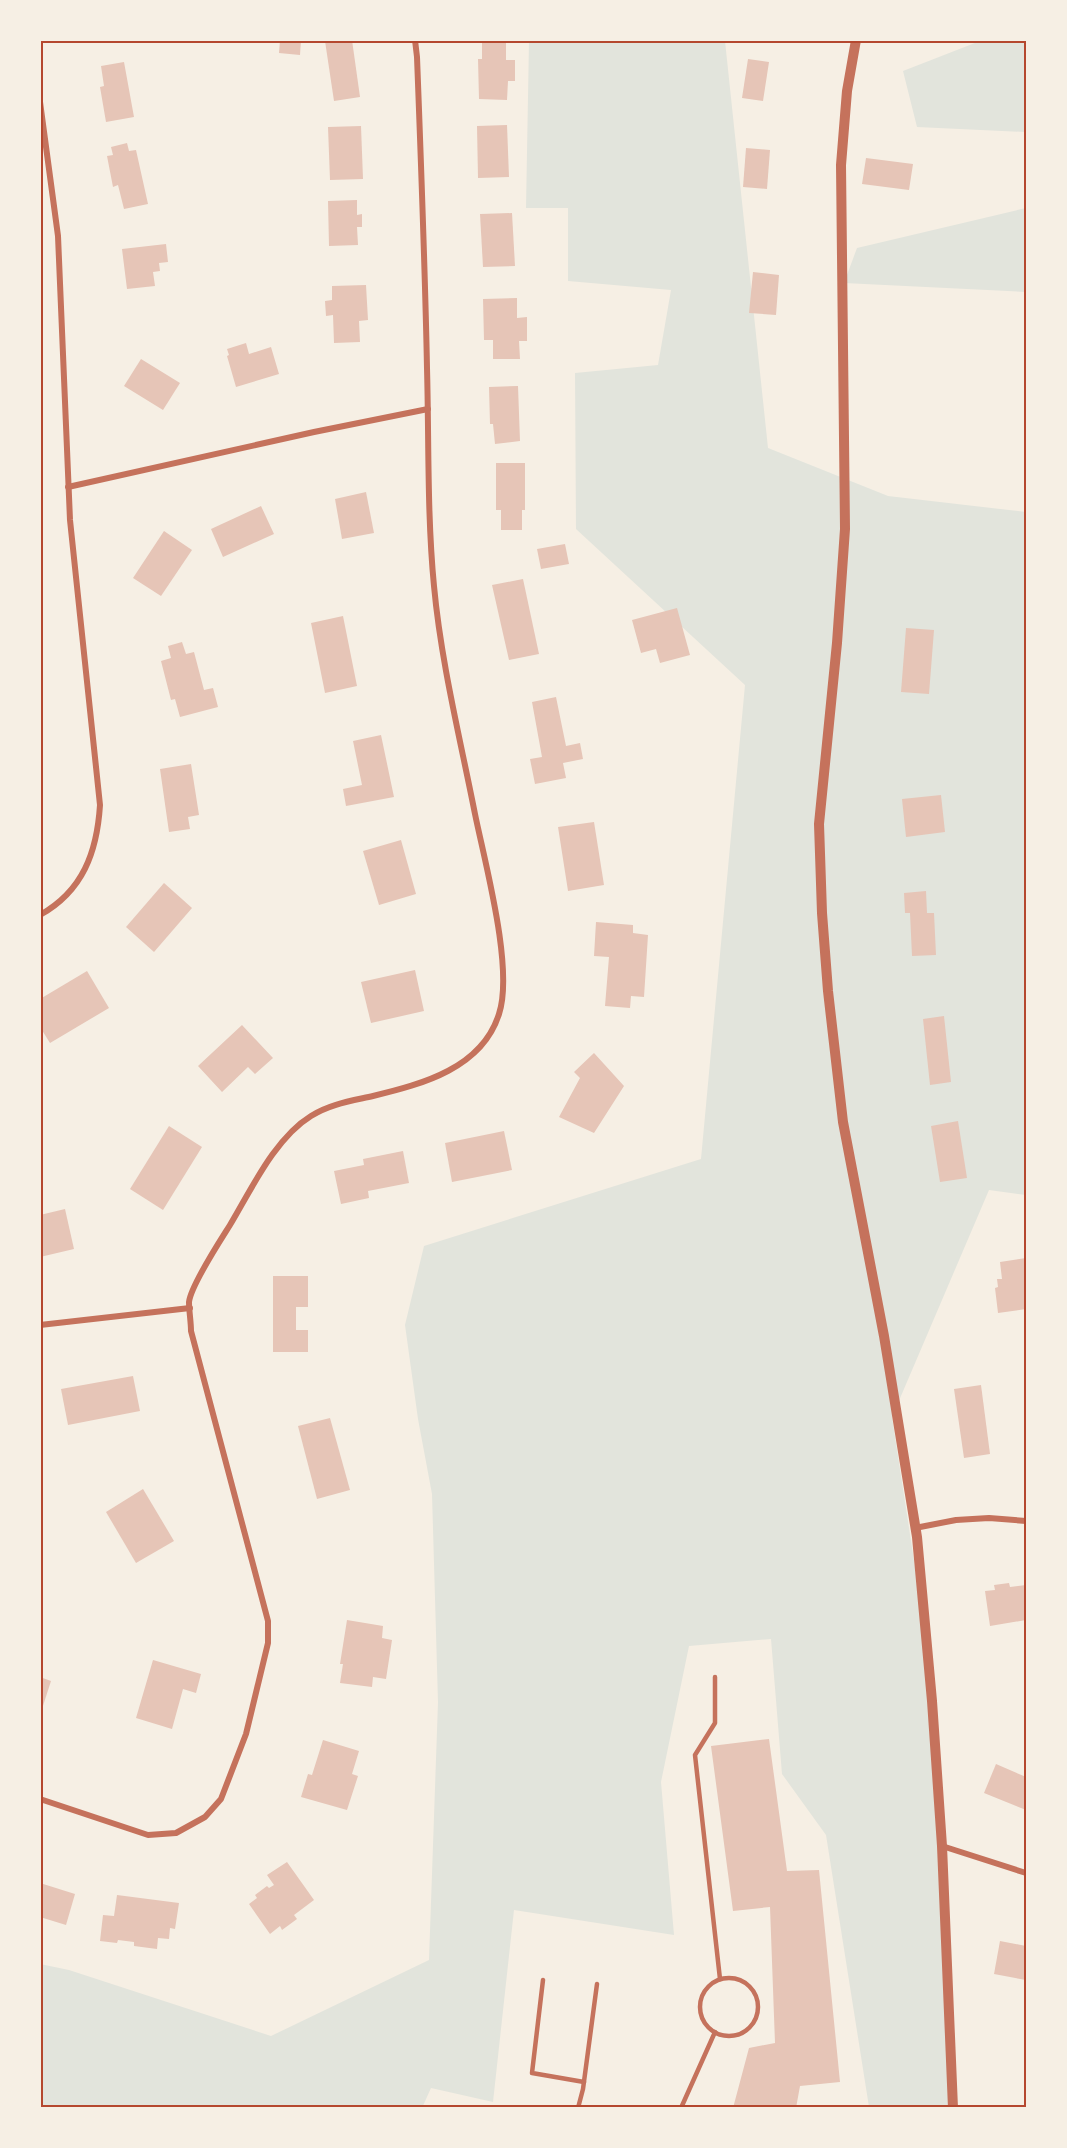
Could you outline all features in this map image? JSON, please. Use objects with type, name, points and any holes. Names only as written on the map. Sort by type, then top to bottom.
[{"type":"street","points":[[40,1799],[148,1834],[176,1833],[205,1817],[221,1799],[246,1734],[268,1643],[268,1621],[191,1331],[189,1299],[209,1258],[268,1162],[290,1133],[309,1117],[333,1104],[375,1096],[456,1068],[469,1060],[486,1041],[500,1012],[504,982],[498,931],[443,655],[434,588],[415,40]]},
{"type":"street","points":[[856,40],[848,91],[841,165],[845,529],[837,643],[819,824],[822,913],[828,991],[843,1122],[884,1336],[915,1528],[932,1701],[942,1846],[953,2108]]},
{"type":"street","points":[[40,102],[58,236],[68,487],[100,805],[98,832],[86,867],[72,889],[55,907],[40,915]]},
{"type":"street","points":[[68,487],[428,409]]},
{"type":"street","points":[[40,1325],[190,1308]]},
{"type":"street","points":[[915,1528],[956,1520],[989,1518],[1026,1521]]},
{"type":"street","points":[[942,1846],[1026,1873]]},
{"type":"lane","points":[[715,1677],[715,1723],[695,1755],[720,1979]]},
{"type":"lane","points":[[730,1977],[748,1984],[758,2000],[759,2010],[751,2027],[734,2036],[715,2032],[702,2018],[700,2008],[705,1990],[720,1979],[730,1977]]},
{"type":"lane","points":[[543,1980],[532,2073],[584,2082]]},
{"type":"lane","points":[[578,2108],[584,2082],[597,1984]]},
{"type":"lane","points":[[681,2108],[715,2032]]},
{"type":"shaded area","points":[[529,41],[725,41],[768,448],[888,496],[1026,512],[1026,1195],[989,1190],[892,1417],[934,1691],[955,2107],[869,2107],[826,1835],[782,1774],[771,1639],[689,1646],[661,1782],[674,1935],[514,1910],[493,2102],[431,2088],[422,2108],[41,2107],[40,1964],[69,1970],[271,2036],[429,1960],[438,1702],[432,1494],[418,1419],[405,1325],[424,1246],[701,1159],[745,685],[576,529],[575,373],[658,365],[671,290],[568,281],[568,208],[526,208]]},
{"type":"shaded area","points":[[980,41],[1026,41],[1026,132],[917,127],[903,71]]},
{"type":"shaded area","points":[[1026,208],[1026,292],[844,283],[857,248]]},
{"type":"building","points":[[280,40],[301,40],[300,55],[279,53]]},
{"type":"building","points":[[352,40],[360,97],[334,101],[325,41]]},
{"type":"building","points":[[482,42],[506,42],[506,60],[515,60],[515,81],[508,81],[507,100],[479,99],[478,59],[482,59]]},
{"type":"building","points":[[748,59],[769,62],[763,101],[742,98]]},
{"type":"building","points":[[124,62],[134,117],[106,122],[100,87],[104,86],[101,66]]},
{"type":"building","points":[[507,125],[509,177],[478,178],[477,126]]},
{"type":"building","points":[[361,126],[363,179],[330,180],[328,127]]},
{"type":"building","points":[[127,143],[129,151],[136,150],[148,204],[124,209],[118,185],[113,187],[107,156],[113,155],[111,147]]},
{"type":"building","points":[[746,148],[770,150],[767,189],[743,187]]},
{"type":"building","points":[[866,158],[913,164],[909,190],[862,184]]},
{"type":"building","points":[[357,200],[357,215],[362,214],[362,227],[357,227],[358,245],[329,246],[328,201]]},
{"type":"building","points":[[512,213],[515,266],[483,267],[480,214]]},
{"type":"building","points":[[166,244],[168,262],[159,263],[160,271],[153,272],[155,286],[127,289],[122,249]]},
{"type":"building","points":[[753,272],[779,275],[776,315],[749,313]]},
{"type":"building","points":[[366,285],[368,320],[359,321],[360,342],[334,343],[333,315],[326,316],[325,301],[332,300],[332,286]]},
{"type":"building","points":[[517,298],[517,318],[527,317],[527,341],[519,341],[520,359],[493,359],[493,340],[484,340],[483,299]]},
{"type":"building","points":[[246,343],[249,354],[271,347],[279,374],[236,387],[227,349]]},
{"type":"building","points":[[141,359],[180,383],[163,410],[124,386]]},
{"type":"building","points":[[518,386],[520,441],[495,444],[493,424],[490,424],[489,387]]},
{"type":"building","points":[[496,463],[525,463],[525,510],[522,510],[522,530],[501,530],[501,510],[496,510]]},
{"type":"building","points":[[366,492],[374,533],[342,539],[335,499]]},
{"type":"building","points":[[261,506],[274,534],[223,557],[211,529]]},
{"type":"building","points":[[164,531],[192,550],[161,596],[133,578]]},
{"type":"building","points":[[565,544],[569,564],[541,569],[537,549]]},
{"type":"building","points":[[523,579],[539,654],[509,660],[492,585]]},
{"type":"building","points":[[677,608],[690,655],[660,663],[656,649],[641,653],[632,620]]},
{"type":"building","points":[[343,616],[357,686],[325,693],[311,623]]},
{"type":"building","points":[[906,628],[934,630],[929,694],[901,692]]},
{"type":"building","points":[[182,642],[186,654],[194,652],[204,690],[213,688],[218,707],[180,717],[175,699],[171,700],[161,661],[171,658],[168,646]]},
{"type":"building","points":[[556,697],[566,746],[580,743],[583,759],[563,763],[566,778],[535,784],[530,759],[542,757],[532,702]]},
{"type":"building","points":[[381,735],[394,797],[346,806],[343,789],[362,785],[353,741]]},
{"type":"building","points":[[191,764],[199,815],[188,817],[190,829],[169,832],[160,769]]},
{"type":"building","points":[[941,795],[945,832],[906,837],[902,799]]},
{"type":"building","points":[[594,822],[604,885],[568,891],[558,827]]},
{"type":"building","points":[[401,840],[416,894],[379,905],[363,851]]},
{"type":"building","points":[[164,883],[192,908],[154,952],[126,927]]},
{"type":"building","points":[[926,891],[927,913],[934,913],[936,955],[912,956],[910,913],[905,913],[904,893]]},
{"type":"building","points":[[596,922],[633,925],[633,933],[648,935],[644,997],[631,996],[630,1008],[605,1006],[609,957],[594,956]]},
{"type":"building","points":[[415,970],[424,1011],[371,1023],[361,982]]},
{"type":"building","points":[[87,971],[109,1008],[50,1043],[40,1027],[40,999]]},
{"type":"building","points":[[944,1016],[951,1082],[930,1085],[923,1019]]},
{"type":"building","points":[[242,1025],[273,1058],[255,1074],[248,1067],[222,1092],[198,1066]]},
{"type":"building","points":[[594,1053],[624,1086],[594,1133],[559,1117],[580,1078],[574,1072]]},
{"type":"building","points":[[958,1121],[967,1178],[940,1182],[931,1126]]},
{"type":"building","points":[[169,1126],[202,1147],[163,1210],[130,1189]]},
{"type":"building","points":[[504,1131],[512,1170],[452,1182],[445,1143]]},
{"type":"building","points":[[403,1151],[409,1183],[368,1191],[369,1198],[341,1204],[334,1171],[364,1165],[363,1159]]},
{"type":"building","points":[[65,1209],[74,1249],[40,1257],[40,1215]]},
{"type":"building","points":[[1026,1258],[1026,1309],[998,1313],[995,1288],[998,1287],[997,1279],[1002,1279],[1000,1262]]},
{"type":"building","points":[[273,1276],[308,1276],[308,1307],[296,1307],[296,1330],[308,1330],[308,1352],[273,1352]]},
{"type":"building","points":[[133,1376],[140,1411],[68,1425],[61,1389]]},
{"type":"building","points":[[981,1385],[990,1454],[964,1458],[954,1389]]},
{"type":"building","points":[[330,1418],[350,1490],[317,1499],[298,1426]]},
{"type":"building","points":[[143,1489],[174,1541],[136,1563],[106,1512]]},
{"type":"building","points":[[1009,1583],[1010,1587],[1026,1585],[1026,1608],[1024,1608],[1026,1620],[990,1626],[985,1591],[995,1590],[994,1585]]},
{"type":"building","points":[[347,1620],[383,1626],[382,1638],[392,1640],[386,1679],[373,1677],[372,1687],[340,1683],[343,1664],[340,1664]]},
{"type":"building","points":[[153,1660],[201,1674],[196,1693],[183,1689],[172,1729],[136,1718]]},
{"type":"building","points":[[40,1677],[51,1681],[41,1712],[40,1712]]},
{"type":"building","points":[[769,1739],[787,1871],[819,1870],[840,2082],[800,2086],[796,2108],[733,2108],[749,2048],[775,2043],[770,1907],[733,1911],[711,1746]]},
{"type":"building","points":[[323,1740],[359,1751],[352,1774],[358,1776],[347,1810],[301,1797],[308,1774],[312,1775]]},
{"type":"building","points":[[996,1764],[1026,1777],[1026,1810],[984,1793]]},
{"type":"building","points":[[287,1862],[314,1900],[294,1915],[297,1919],[282,1930],[280,1926],[270,1934],[249,1904],[257,1898],[255,1895],[267,1886],[269,1888],[274,1885],[267,1875]]},
{"type":"building","points":[[40,1883],[75,1894],[66,1925],[40,1917]]},
{"type":"building","points":[[117,1895],[179,1903],[175,1929],[170,1928],[169,1939],[158,1938],[157,1949],[134,1946],[134,1942],[100,1941],[103,1915],[114,1916]]},
{"type":"building","points":[[1000,1941],[1026,1946],[1026,1980],[994,1974]]}]
